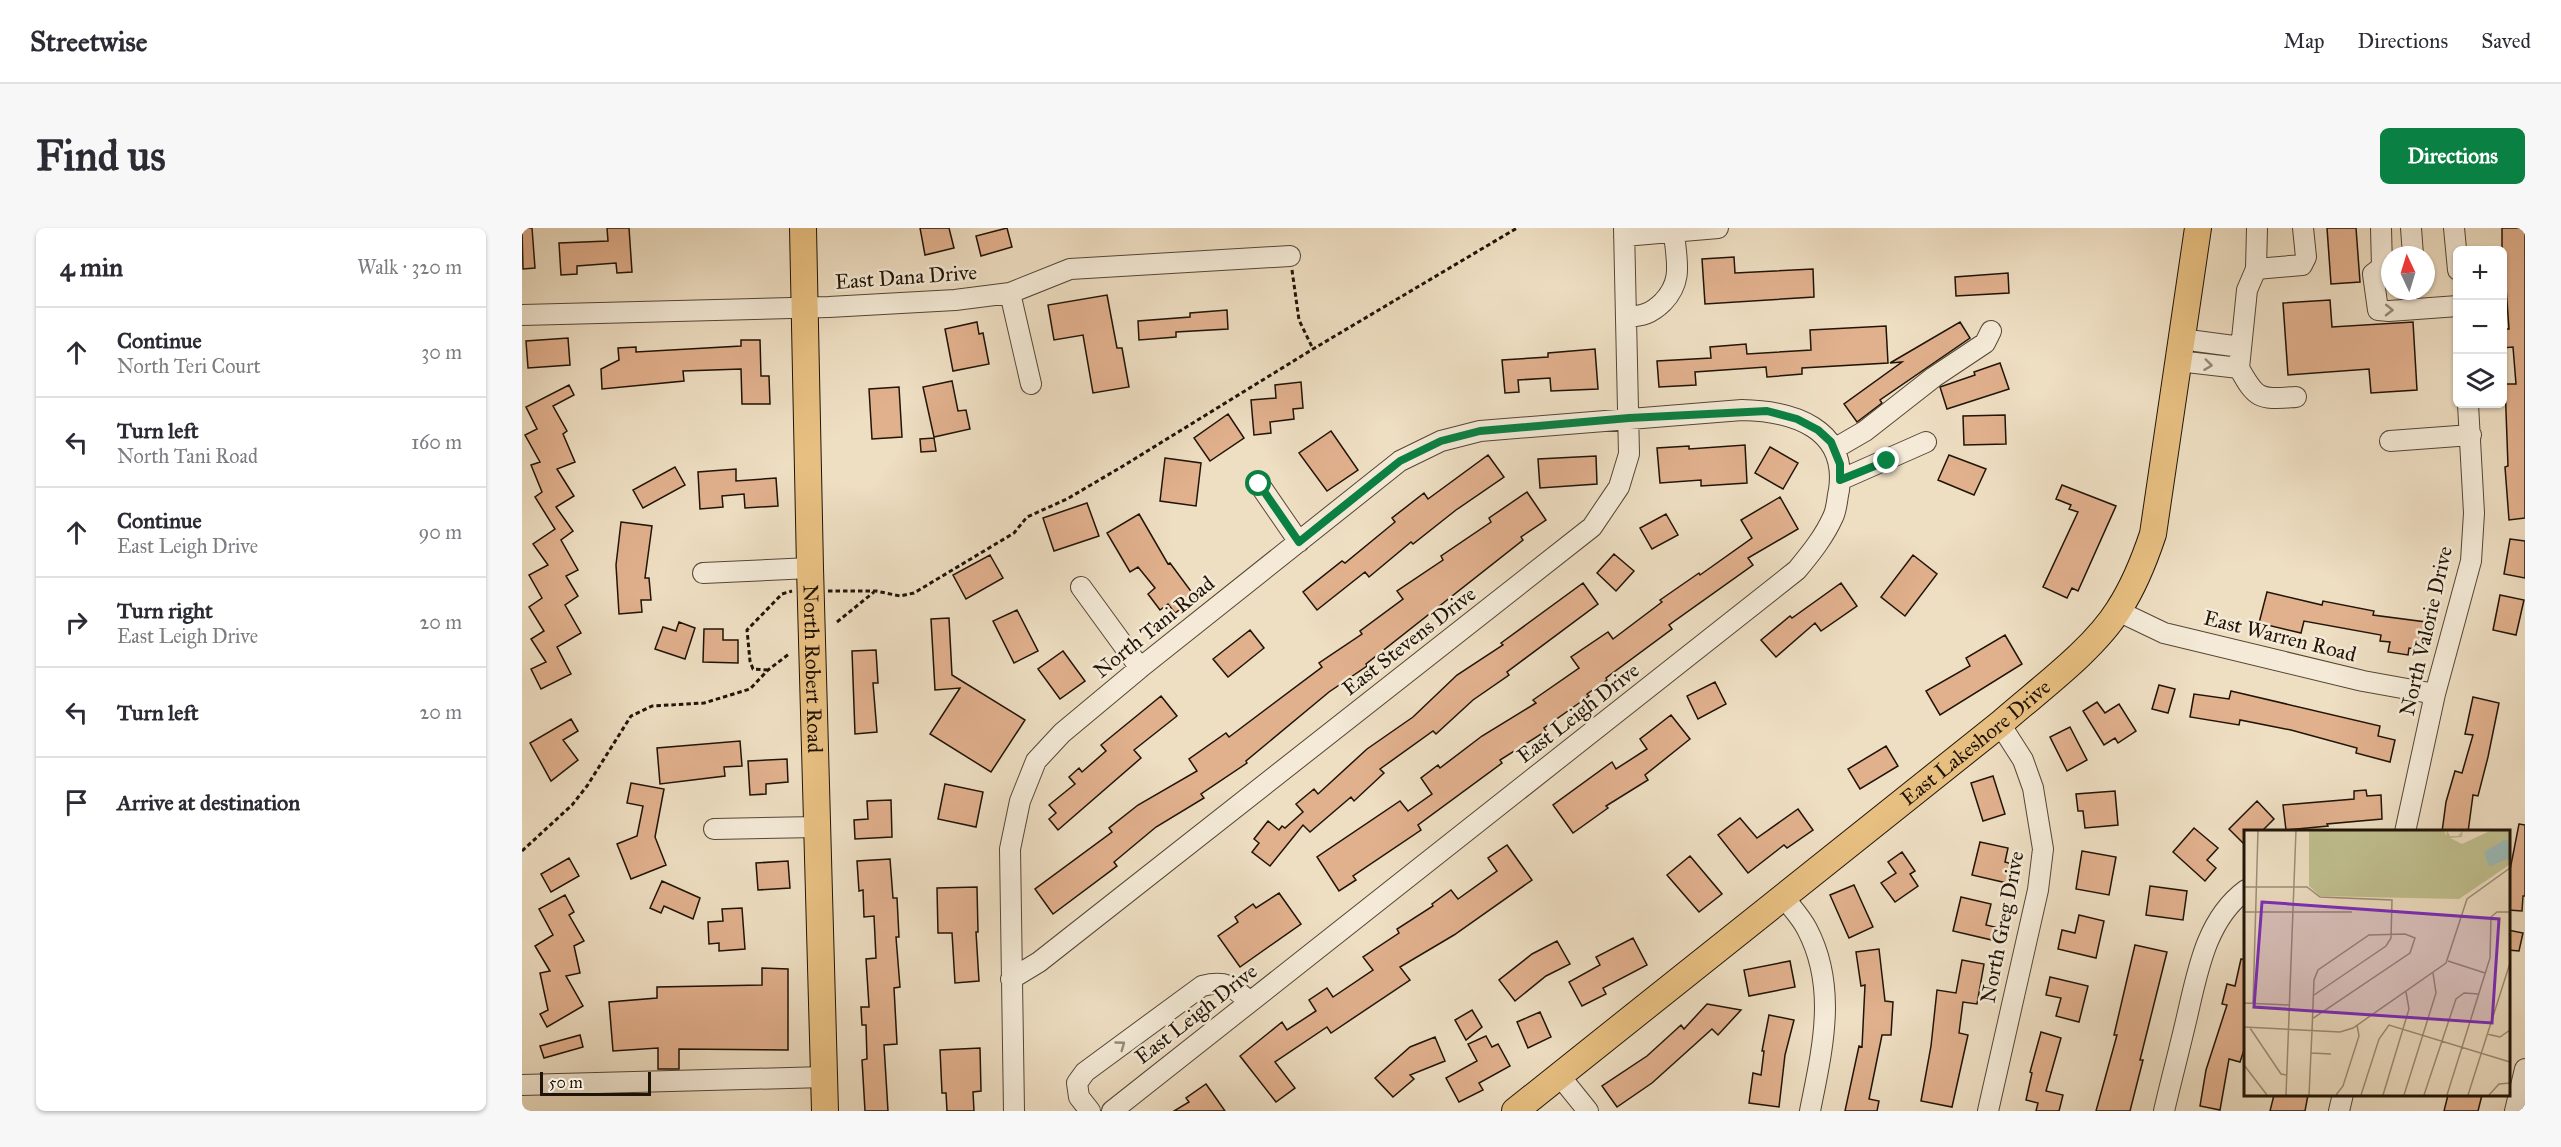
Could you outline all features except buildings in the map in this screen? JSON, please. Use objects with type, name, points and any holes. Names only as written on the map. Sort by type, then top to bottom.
[{"type":"main road","name":"North Robert Road","points":[[803,228],[825,1111]]},
{"type":"main road","name":"East Lakeshore Drive","points":[[1515,1111],[1782,895],[2000,724],[2076,657],[2118,611],[2139,575],[2153,534],[2198,228]]},
{"type":"street","points":[[1624,232],[1674,232],[1718,228]]},
{"type":"street","points":[[2257,228],[2256,269],[2247,290],[2239,368],[2257,395],[2265,399],[2296,397]]},
{"type":"street","points":[[2256,269],[2302,265],[2305,262],[2303,228]]},
{"type":"street","points":[[2381,228],[2383,246]]},
{"type":"street","points":[[2411,228],[2412,246]]},
{"type":"street","points":[[2454,228],[2455,246]]},
{"type":"street","name":"East Stevens Drive","points":[[1011,979],[1039,962],[1592,527],[1619,487],[1629,454],[1624,232]]},
{"type":"street","points":[[1626,317],[1646,316],[1673,291],[1677,280],[1674,232]]},
{"type":"street","name":"East Dana Drive","points":[[522,315],[806,307],[955,300],[1010,293],[1070,269],[1290,256]]},
{"type":"street","points":[[2381,270],[2373,274],[2379,310],[2453,306]]},
{"type":"street","points":[[1010,293],[1031,384]]},
{"type":"street","points":[[1629,418],[1767,411],[1797,419],[1818,430],[1831,442],[1834,449],[1865,431],[1934,377],[1985,343],[1991,331]]},
{"type":"street","points":[[2179,350],[2241,346]]},
{"type":"street","points":[[2179,350],[2239,368]]},
{"type":"street","name":"North Valorie Drive","points":[[2405,830],[2435,694],[2471,561],[2474,513],[2468,408]]},
{"type":"street","name":"North Tani Road","points":[[1014,1111],[1010,849],[1020,801],[1036,761],[1062,733],[1140,668],[1400,461],[1441,441],[1480,431],[1629,418]]},
{"type":"street","points":[[2390,441],[2471,435]]},
{"type":"street","points":[[1840,480],[1926,442]]},
{"type":"street","name":"East Leigh Drive","points":[[1112,1111],[1797,570],[1821,540],[1834,514],[1840,480],[1840,464],[1834,449]]},
{"type":"street","points":[[1259,484],[1299,542]]},
{"type":"street","points":[[703,573],[810,568]]},
{"type":"street","points":[[1081,587],[1140,668]]},
{"type":"street","name":"East Warren Road","points":[[2118,611],[2164,633],[2363,681],[2435,694]]},
{"type":"street","name":"North Greg Drive","points":[[1988,1111],[2038,890],[2043,849],[2033,788],[2023,760],[2000,724]]},
{"type":"street","points":[[714,829],[817,827]]},
{"type":"street","points":[[2164,1111],[2200,962],[2213,929],[2236,897],[2244,891]]},
{"type":"street","points":[[1782,895],[1807,928],[1819,960],[1827,999],[1824,1043],[1810,1111]]},
{"type":"street","points":[[1090,1111],[1079,1097],[1077,1083],[1085,1072],[1202,986],[1219,982],[1233,987],[1250,1002]]},
{"type":"street","points":[[2515,1111],[2525,1069]]},
{"type":"street","points":[[1559,1075],[1588,1111]]},
{"type":"street","points":[[522,1085],[825,1077]]},
{"type":"street","points":[[2339,1111],[2343,1096]]},
{"type":"path","points":[[837,622],[876,591],[900,596],[914,593],[1014,533],[1028,517],[1067,499],[1123,466],[1313,349],[1517,228]]},
{"type":"path","points":[[1290,256],[1299,320],[1313,349]]},
{"type":"path","points":[[522,851],[572,805],[587,786],[631,716],[652,706],[704,703],[750,689],[768,670],[789,654]]},
{"type":"route","points":[[1259,484],[1299,542],[1400,461],[1441,441],[1480,431],[1742,410],[1767,411],[1797,419],[1818,430],[1831,442],[1840,464],[1840,480],[1887,461]]}]
